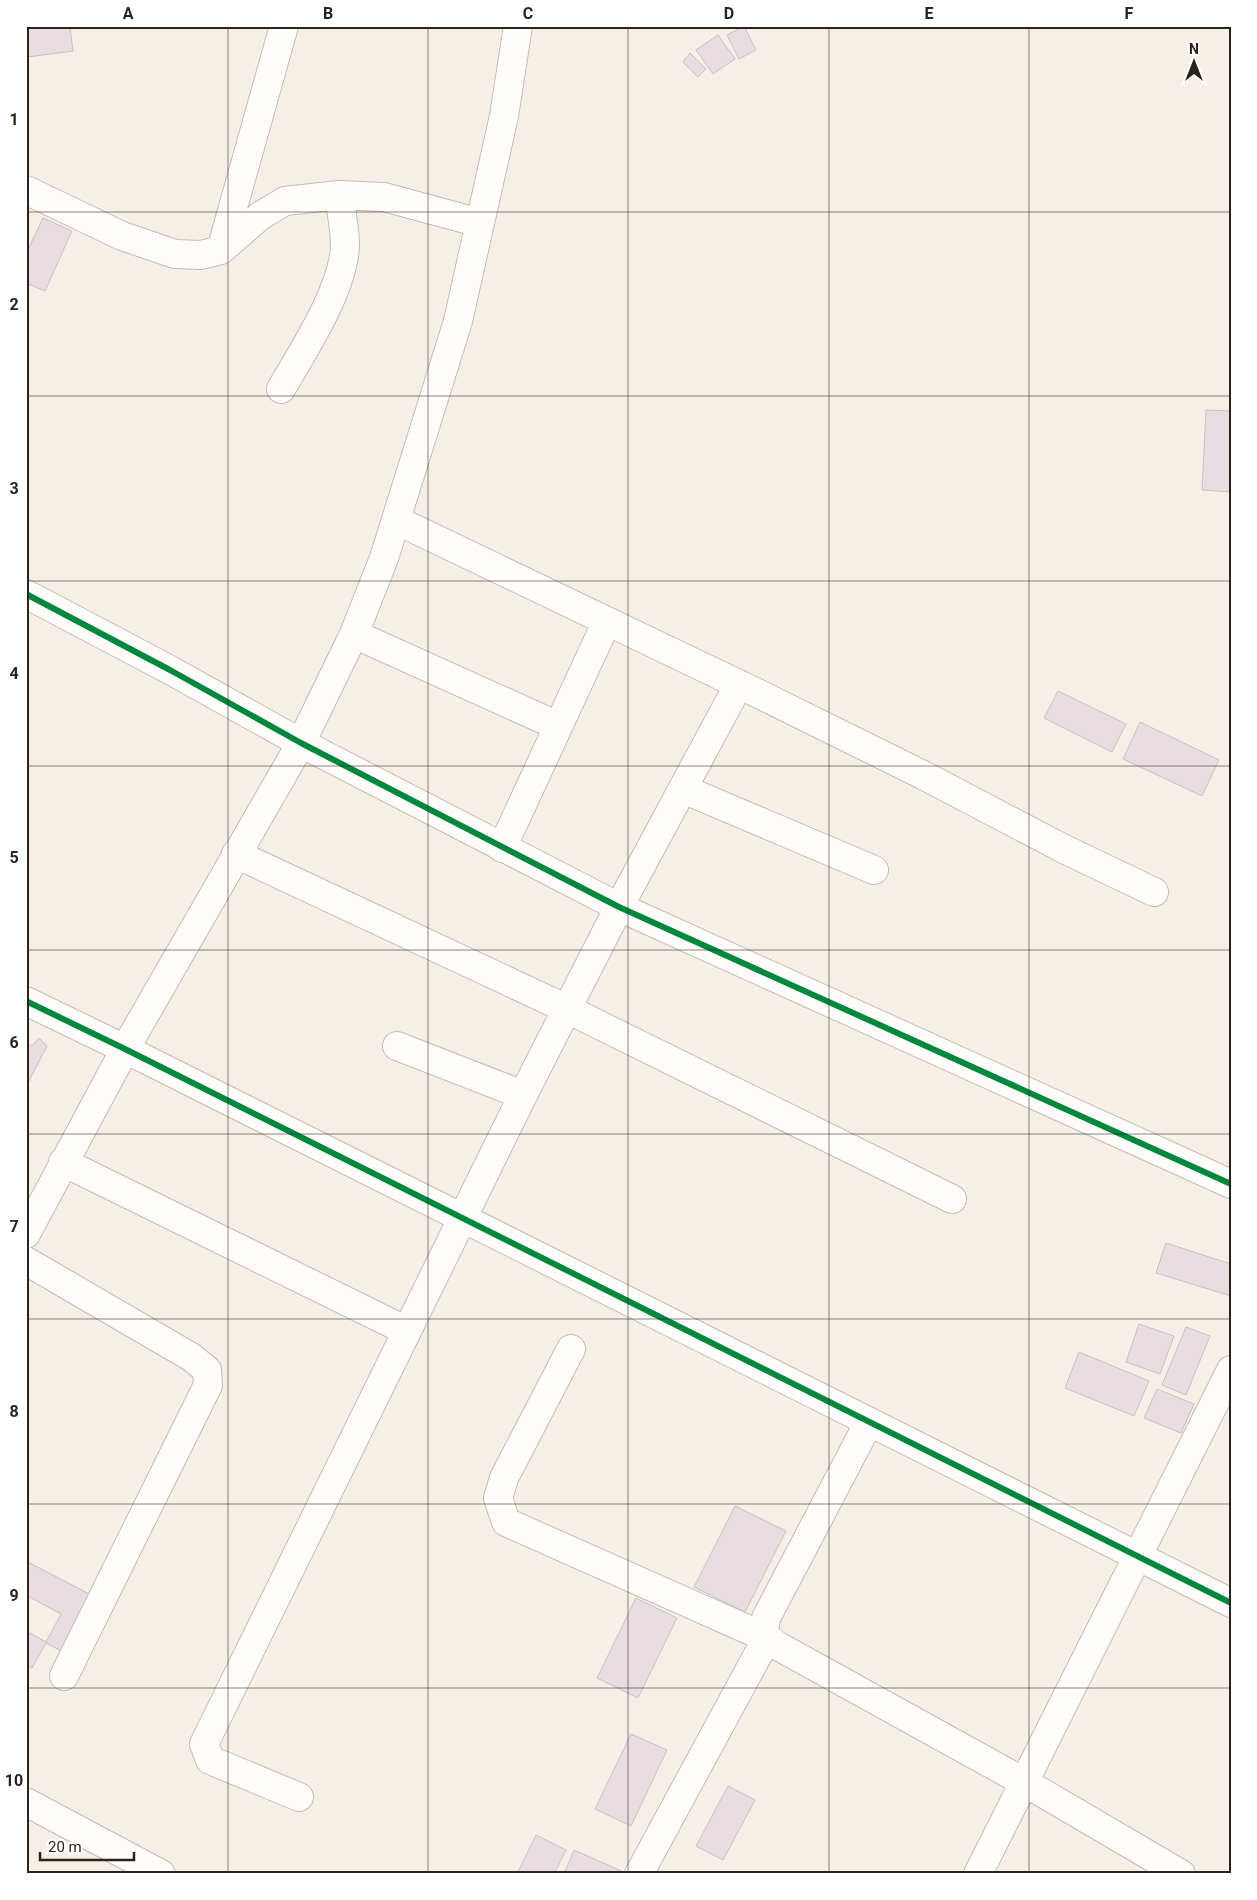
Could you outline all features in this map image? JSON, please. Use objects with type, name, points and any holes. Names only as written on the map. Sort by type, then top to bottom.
[{"type":"street","points":[[221,250],[284,26]]},
{"type":"street","points":[[26,1234],[125,1049],[301,743],[354,634],[384,558],[458,321],[504,116],[518,26]]},
{"type":"street","points":[[26,190],[122,236],[175,254],[201,255],[221,250],[260,216],[285,201],[339,195],[384,197],[480,223]]},
{"type":"street","points":[[281,389],[322,318],[339,276],[345,246],[339,195]]},
{"type":"street","points":[[396,520],[923,774],[1064,849],[1154,892]]},
{"type":"street","points":[[26,594],[170,670],[301,743],[619,907],[1231,1184]]},
{"type":"street","points":[[502,848],[607,621]]},
{"type":"street","points":[[354,634],[558,726]]},
{"type":"street","points":[[299,1797],[210,1760],[204,1744],[523,1095],[619,907],[739,684]]},
{"type":"street","points":[[682,789],[874,870]]},
{"type":"street","points":[[236,854],[567,1009],[952,1199]]},
{"type":"street","points":[[26,1002],[125,1049],[1231,1603]]},
{"type":"street","points":[[397,1046],[523,1095]]},
{"type":"street","points":[[63,1162],[406,1331]]},
{"type":"street","points":[[26,1261],[191,1356],[207,1370],[208,1385],[64,1676]]},
{"type":"street","points":[[571,1349],[504,1478],[498,1498],[506,1522],[767,1638],[778,1646],[1024,1782],[1181,1874]]},
{"type":"street","points":[[978,1874],[1231,1370]]},
{"type":"street","points":[[639,1874],[767,1638],[764,1630],[766,1618],[869,1422]]},
{"type":"street","points":[[26,1802],[161,1874]]},
{"type":"building","points":[[26,26],[70,26],[73,51],[27,57],[29,69],[26,69]]},
{"type":"building","points":[[744,26],[756,50],[739,59],[727,35]]},
{"type":"building","points":[[718,35],[735,59],[713,74],[696,50]]},
{"type":"building","points":[[690,53],[706,69],[698,77],[683,62]]},
{"type":"building","points":[[43,218],[72,231],[45,291],[26,283],[26,254]]},
{"type":"building","points":[[1206,410],[1231,411],[1231,492],[1202,490]]},
{"type":"building","points":[[1058,691],[1126,724],[1112,752],[1044,718]]},
{"type":"building","points":[[1140,722],[1219,760],[1202,796],[1123,759]]},
{"type":"building","points":[[39,1038],[47,1046],[26,1087],[26,1043],[32,1046]]},
{"type":"building","points":[[1166,1243],[1231,1264],[1231,1296],[1156,1273]]},
{"type":"building","points":[[1139,1324],[1174,1336],[1160,1374],[1126,1362]]},
{"type":"building","points":[[1186,1327],[1210,1336],[1186,1395],[1162,1385]]},
{"type":"building","points":[[1079,1352],[1149,1381],[1134,1416],[1065,1388]]},
{"type":"building","points":[[1157,1389],[1194,1404],[1181,1433],[1144,1418]]},
{"type":"building","points":[[735,1506],[786,1531],[745,1612],[694,1587]]},
{"type":"building","points":[[26,1561],[95,1597],[65,1653],[46,1643],[32,1668],[26,1664],[26,1631],[46,1642],[61,1614],[26,1595]]},
{"type":"building","points":[[636,1598],[677,1618],[638,1698],[597,1678]]},
{"type":"building","points":[[631,1734],[667,1750],[631,1826],[595,1809]]},
{"type":"building","points":[[728,1786],[755,1800],[723,1860],[696,1846]]},
{"type":"building","points":[[536,1835],[566,1850],[554,1874],[517,1874]]},
{"type":"building","points":[[574,1850],[626,1873],[626,1874],[564,1874]]},
{"type":"cycle path","points":[[26,594],[170,670],[301,743],[619,907],[1231,1184]]},
{"type":"cycle path","points":[[26,1001],[1231,1603]]}]
